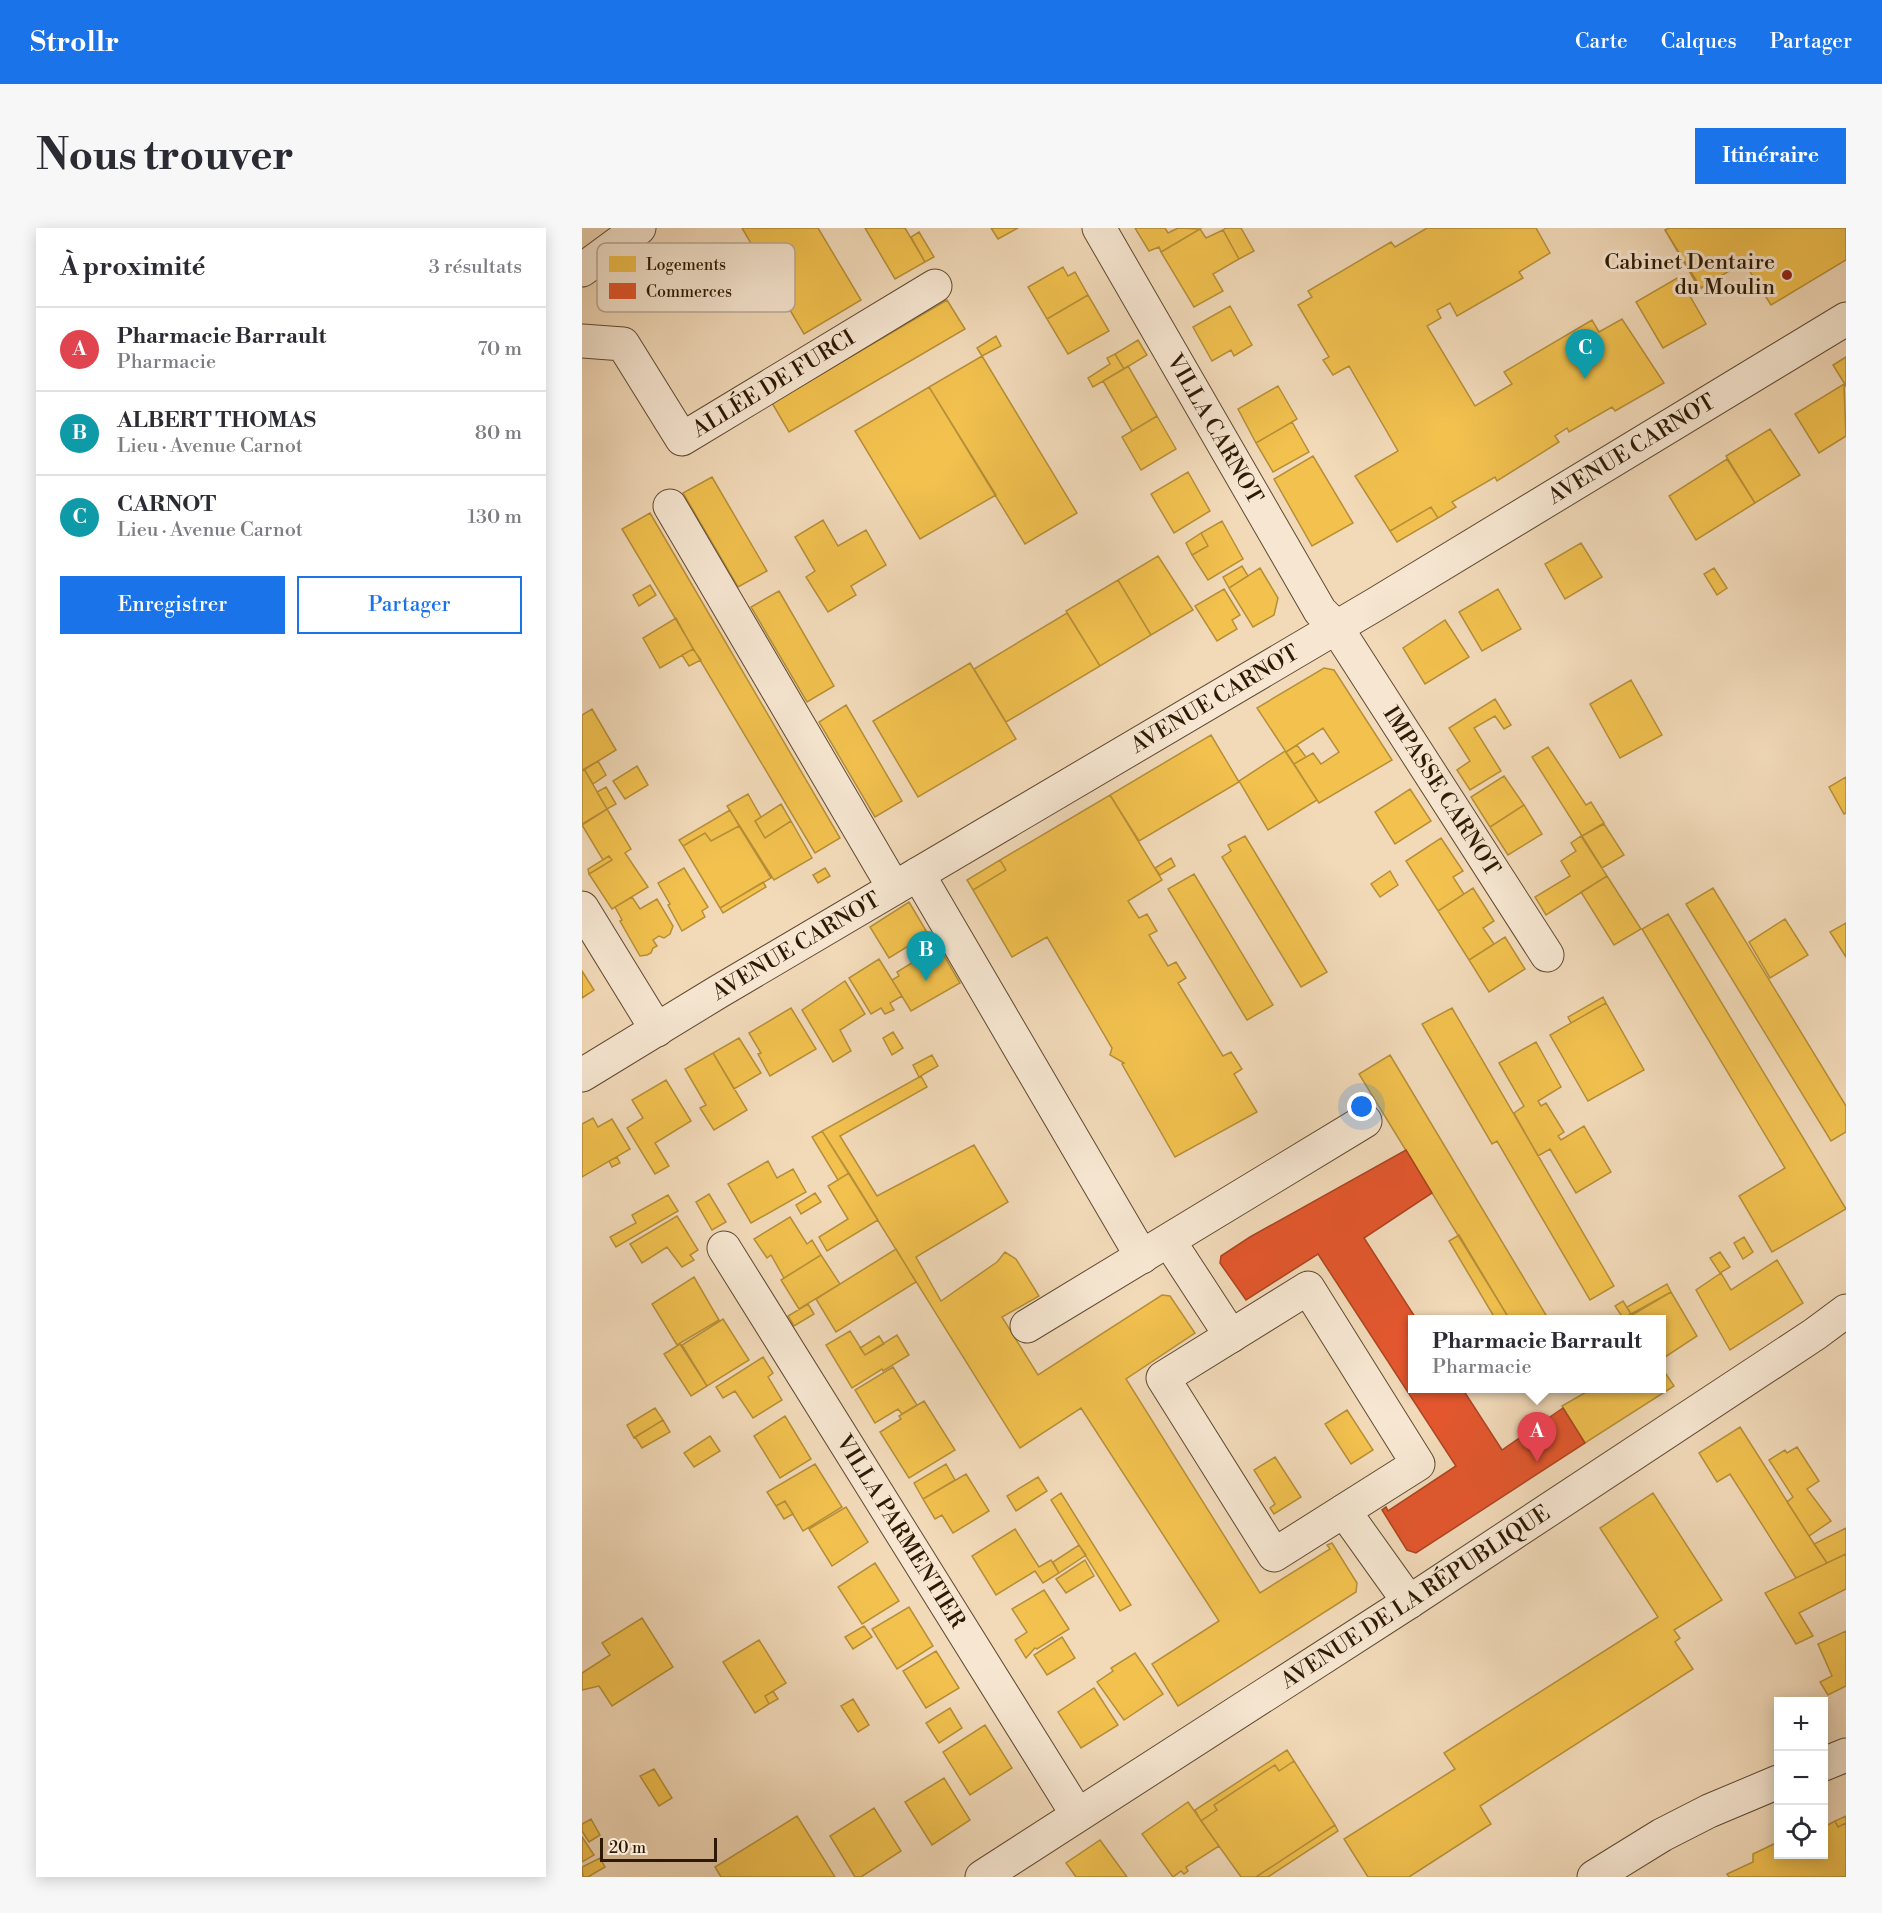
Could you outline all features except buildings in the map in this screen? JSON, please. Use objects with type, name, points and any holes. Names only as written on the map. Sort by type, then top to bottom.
[{"type":"street","points":[[619,243],[639,228]]},
{"type":"street","name":"VILLA CARNOT","points":[[1099,228],[1320,611],[1336,627]]},
{"type":"street","points":[[582,270],[597,259]]},
{"type":"street","name":"ALLÉE DE FURCI","points":[[582,341],[624,344],[682,439],[935,286]]},
{"type":"street","name":"AVENUE CARNOT","points":[[582,1075],[1336,627],[1846,319]]},
{"type":"street","points":[[670,506],[906,881],[1156,1249],[1230,1336]]},
{"type":"street","name":"IMPASSE CARNOT","points":[[1336,627],[1547,955]]},
{"type":"street","points":[[582,908],[657,1030]]},
{"type":"street","points":[[1027,1326],[1365,1121]]},
{"type":"street","name":"VILLA PARMENTIER","points":[[724,1248],[1077,1814]]},
{"type":"street","points":[[1308,1288],[1418,1464],[1344,1511],[1274,1555],[1163,1378],[1308,1288]]},
{"type":"street","name":"AVENUE DE LA RÉPUBLIQUE","points":[[982,1877],[1409,1602],[1815,1334],[1846,1311]]},
{"type":"street","points":[[1344,1511],[1409,1602]]},
{"type":"street","points":[[1828,1762],[1846,1755]]},
{"type":"street","points":[[1594,1877],[1671,1830],[1708,1811],[1774,1784]]},
{"type":"place","name":"Cabinet Dentaire du Moulin","points":[[1787,275]]},
{"type":"place","name":"CARNOT","points":[[1585,379]]},
{"type":"place","name":"ALBERT THOMAS","points":[[926,981]]},
{"type":"place","name":"Pharmacie Barrault","points":[[1537,1462]]}]
